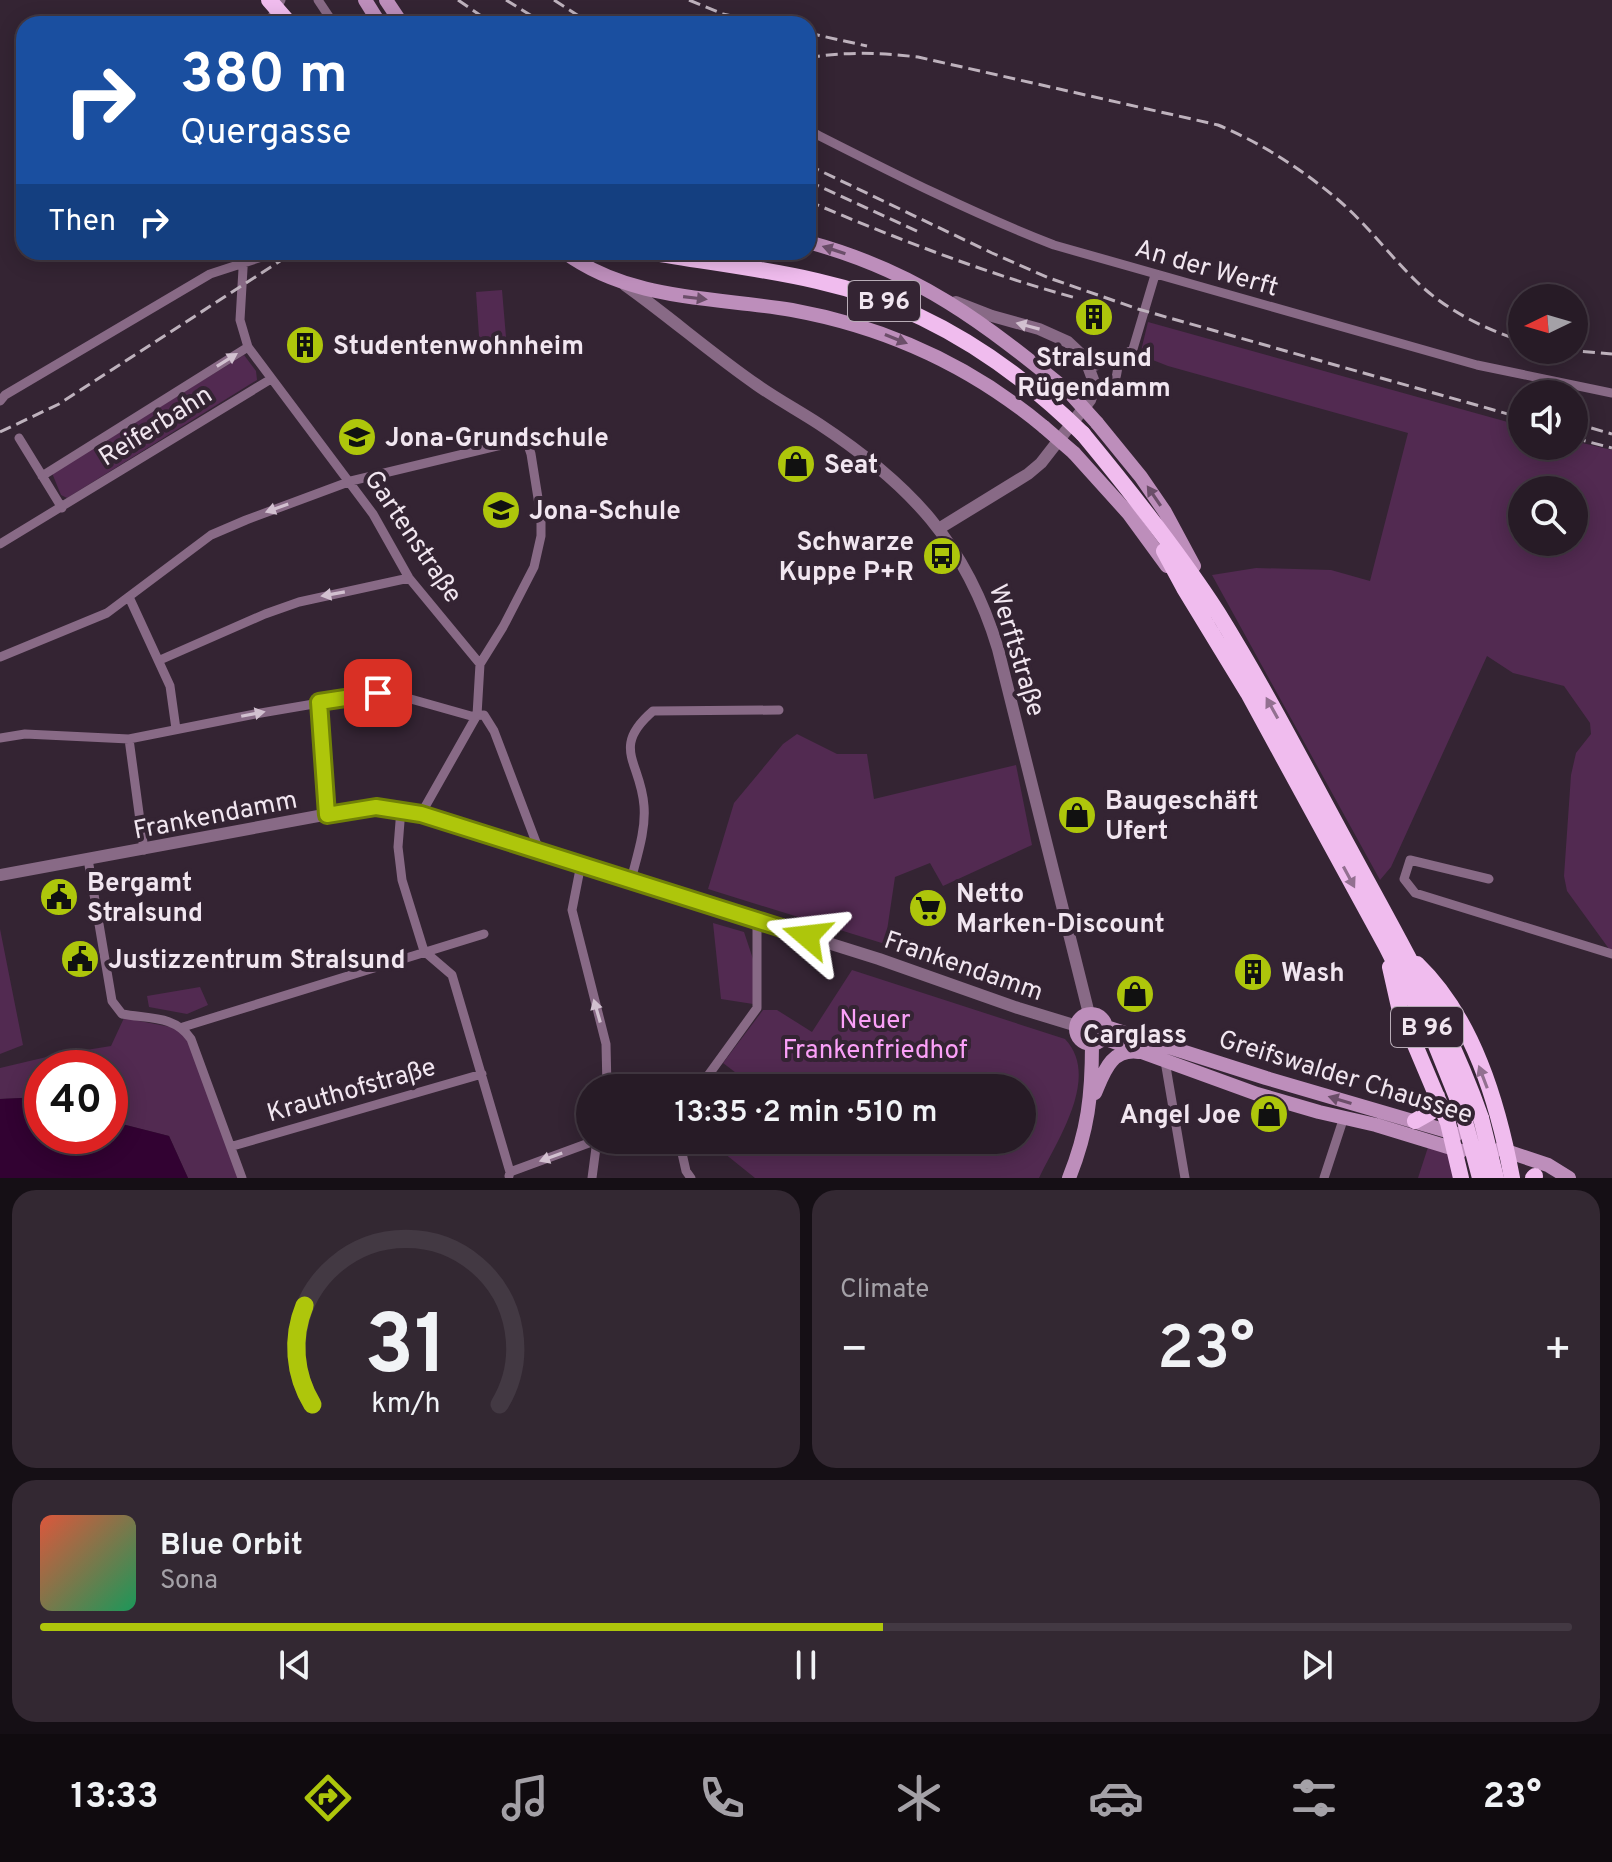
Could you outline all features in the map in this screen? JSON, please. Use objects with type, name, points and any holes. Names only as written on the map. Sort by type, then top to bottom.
[{"type":"highway","points":[[269,0],[283,16]]},
{"type":"highway","name":"B 96","points":[[696,260],[820,281],[896,306],[995,360],[1033,387],[1083,434],[1161,530],[1218,613],[1290,739],[1407,955],[1456,1053],[1481,1118],[1496,1178]]},
{"type":"highway","name":"B 96","points":[[1127,487],[1248,693],[1386,946],[1439,1051],[1462,1110],[1480,1178]]},
{"type":"highway","points":[[1386,946],[1399,1007],[1437,1096],[1453,1141],[1461,1178]]},
{"type":"highway","points":[[1407,955],[1436,983],[1450,1002],[1478,1063],[1499,1121],[1511,1173]]},
{"type":"highway","points":[[1415,1121],[1431,1112],[1437,1096]]},
{"type":"main road","points":[[816,245],[881,267],[943,297],[993,330],[1070,393],[1141,477],[1165,512],[1218,613]]},
{"type":"main road","name":"Werftstraße","points":[[579,260],[619,281]]},
{"type":"main road","points":[[619,281],[690,298],[836,319],[880,333],[965,372],[1009,400],[1074,453],[1129,514],[1184,588]]},
{"type":"main road","points":[[1069,1178],[1082,1144],[1100,1036],[1100,1017],[1089,1014],[1081,1018],[1077,1026],[1080,1038],[1100,1036]]},
{"type":"main road","name":"Greifswalder Chaussee","points":[[1100,1036],[1257,1094],[1344,1117],[1506,1151],[1548,1165],[1569,1178]]},
{"type":"main road","name":"Greifswalder Chaussee","points":[[1100,1036],[1415,1121],[1511,1173],[1536,1177]]},
{"type":"main road","points":[[1091,1100],[1113,1057],[1128,1051],[1142,1053]]},
{"type":"street","name":"An der Werft","points":[[816,134],[1004,226],[1054,245],[1477,365],[1612,393]]},
{"type":"street","name":"Gartenstraße","points":[[243,260],[240,320],[248,347],[351,481],[387,535],[409,578],[480,664]]},
{"type":"street","points":[[0,401],[5,395],[201,279],[254,260]]},
{"type":"street","points":[[1090,368],[1118,359],[1133,349],[1155,275]]},
{"type":"street","name":"Werftstraße","points":[[619,281],[758,386],[846,443],[895,482],[940,528],[966,571],[990,622],[1089,1014]]},
{"type":"street","points":[[940,528],[1028,474],[1071,426],[1094,393],[1095,385],[1090,368],[1078,349],[1054,335],[943,297]]},
{"type":"street","name":"Reiferbahn","points":[[42,476],[248,347]]},
{"type":"street","points":[[1094,393],[1103,394],[1112,388],[1118,374],[1118,359]]},
{"type":"street","name":"Reiferbahn","points":[[0,544],[271,379]]},
{"type":"street","points":[[19,438],[62,508]]},
{"type":"street","points":[[0,657],[107,613],[211,535],[351,481],[497,446],[527,442],[541,517],[537,558],[526,587],[480,664],[477,715],[421,814]]},
{"type":"street","points":[[160,660],[299,602],[409,578]]},
{"type":"street","points":[[129,597],[170,686],[176,729]]},
{"type":"street","points":[[0,738],[25,734],[129,739],[319,702],[378,693],[393,694],[471,716],[484,715],[494,731],[539,850]]},
{"type":"street","points":[[319,702],[327,815]]},
{"type":"street","points":[[631,880],[644,823],[641,787],[629,750],[635,726],[653,711],[779,710]]},
{"type":"street","points":[[129,739],[144,850]]},
{"type":"street","name":"Frankendamm","points":[[0,875],[327,815],[376,807],[401,809],[539,850],[1077,1026]]},
{"type":"street","points":[[401,809],[398,847],[402,880],[424,951],[452,975],[510,1175],[576,1148]]},
{"type":"street","points":[[88,859],[112,1001],[122,1014],[153,1017],[183,1027],[484,934]]},
{"type":"street","points":[[1489,879],[1410,860],[1404,879],[1415,893],[1612,954]]},
{"type":"street","points":[[581,864],[572,910],[606,1044],[607,1074]]},
{"type":"street","points":[[709,1074],[757,1008],[757,920]]},
{"type":"street","points":[[183,1027],[191,1039],[233,1146],[242,1178]]},
{"type":"street","points":[[1165,1061],[1185,1178]]},
{"type":"street","name":"Krauthofstraße","points":[[233,1146],[482,1074]]},
{"type":"street","points":[[1324,1178],[1344,1117]]},
{"type":"street","points":[[592,1178],[595,1154]]},
{"type":"street","points":[[682,1154],[690,1178]]},
{"type":"green space","points":[[502,290],[507,349],[480,351],[476,292]]},
{"type":"green space","points":[[1148,322],[1508,422],[1508,460],[1588,460],[1588,444],[1612,450],[1612,953],[1567,891],[1564,876],[1571,775],[1576,753],[1591,734],[1590,723],[1564,686],[1513,673],[1487,656],[1391,867],[1380,880],[1212,575],[1256,568],[1331,570],[1370,581],[1408,433],[1168,366],[1140,355]]},
{"type":"green space","points":[[244,355],[256,371],[257,380],[67,498],[61,495],[52,473]]},
{"type":"green space","points":[[797,734],[837,754],[867,754],[874,799],[1016,765],[1032,845],[943,886],[930,863],[895,877],[885,944],[708,889],[734,803],[783,744]]},
{"type":"green space","points":[[713,923],[744,932],[755,965],[753,1004],[721,999]]},
{"type":"green space","points":[[0,929],[23,1045],[0,1054]]},
{"type":"green space","name":"Neuer Frankenfriedhof","points":[[852,970],[1065,1039],[1075,1054],[1079,1071],[1077,1090],[1065,1127],[1039,1178],[755,1178],[725,1154],[1036,1154],[1036,1074],[738,1074],[723,1063],[763,1010],[777,1010],[812,1032]]},
{"type":"green space","points":[[200,987],[208,1005],[187,1014],[149,1007],[147,996]]},
{"type":"green space","points":[[124,1018],[176,1028],[190,1042],[241,1178],[188,1178],[169,1136],[128,1126],[128,1050],[86,1050],[111,1046]]},
{"type":"green space","points":[[24,1062],[24,1098],[0,1099],[0,1068]]},
{"type":"green space","points":[[1430,1141],[1455,1149],[1461,1178],[1418,1178]]},
{"type":"shaded area","points":[[24,1098],[24,1154],[128,1154],[128,1126],[169,1136],[188,1178],[0,1178],[0,1099]]},
{"type":"railway","points":[[458,0],[481,16]]},
{"type":"railway","points":[[506,0],[532,16]]},
{"type":"railway","points":[[554,0],[579,16]]},
{"type":"railway","points":[[689,0],[732,16]]},
{"type":"railway","points":[[816,35],[867,46]]},
{"type":"railway","points":[[816,57],[863,53],[918,57],[1218,125],[1265,148],[1336,198],[1417,282],[1440,301],[1508,336]]},
{"type":"railway","points":[[816,169],[1049,278],[1138,309],[1508,414]]},
{"type":"railway","points":[[816,185],[921,233]]},
{"type":"railway","points":[[816,204],[940,254],[1076,298]]},
{"type":"railway","points":[[0,432],[59,404],[282,260]]},
{"type":"railway","points":[[1588,352],[1612,354]]},
{"type":"railway","points":[[1588,427],[1612,434]]},
{"type":"railway","points":[[1588,442],[1612,448]]},
{"type":"place","name":"Stralsund Rügendamm","points":[[1094,317]]},
{"type":"place","name":"Studentenwohnheim","points":[[305,345]]},
{"type":"place","name":"Jona-Grundschule","points":[[357,437]]},
{"type":"place","name":"Seat","points":[[796,464]]},
{"type":"place","name":"Jona-Schule","points":[[501,510]]},
{"type":"place","name":"Schwarze Kuppe P+R","points":[[942,556]]},
{"type":"place","name":"Baugeschäft Ufert","points":[[1077,815]]},
{"type":"place","name":"Bergamt Stralsund","points":[[59,897]]},
{"type":"place","name":"Netto Marken-Discount","points":[[928,908]]},
{"type":"place","name":"Justizzentrum Stralsund","points":[[80,959]]},
{"type":"place","name":"Wash","points":[[1253,972]]},
{"type":"place","name":"Carglass","points":[[1135,994]]},
{"type":"place","name":"Angel Joe","points":[[1269,1114]]},
{"type":"route","points":[[378,693],[319,702],[327,815],[376,807],[421,814],[807,936]]}]
